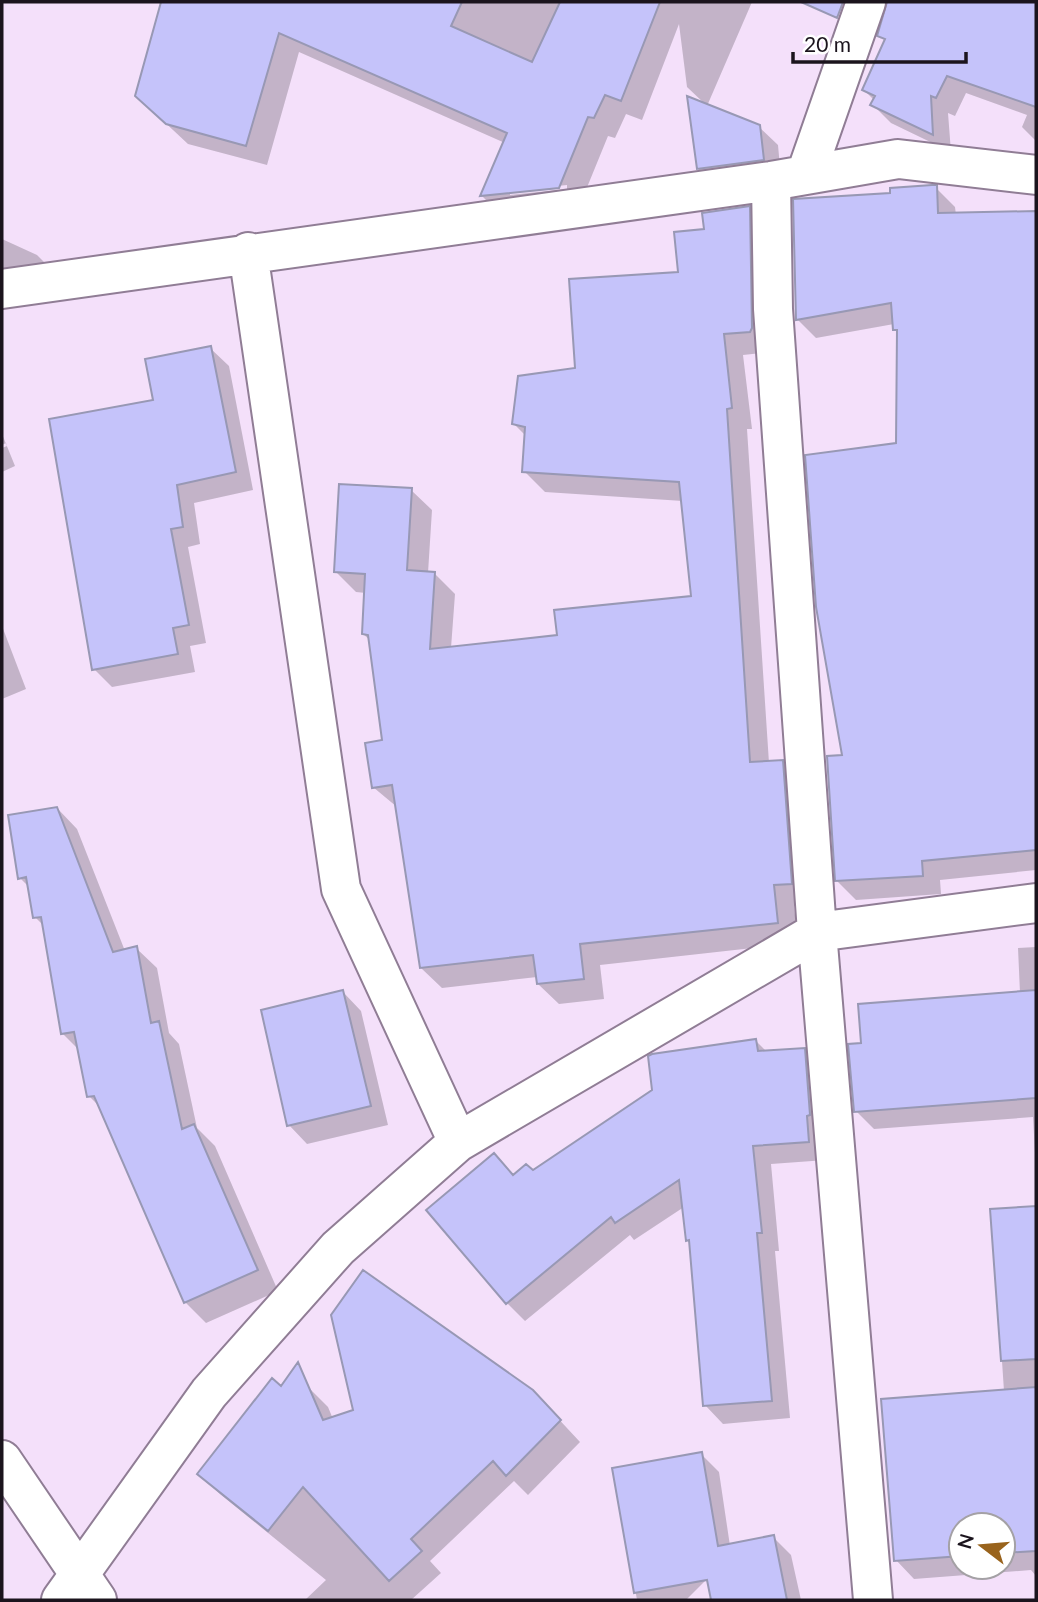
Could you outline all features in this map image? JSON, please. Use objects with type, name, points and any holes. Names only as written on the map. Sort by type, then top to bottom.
[{"type":"street","points":[[866,2],[788,178],[773,309],[817,932],[873,1600]]},
{"type":"street","points":[[2,289],[248,252],[788,178],[898,159],[1036,175]]},
{"type":"street","points":[[248,252],[341,888],[458,1142]]},
{"type":"street","points":[[2,1460],[78,1592],[209,1394],[338,1248],[458,1142],[817,932],[1036,903]]},
{"type":"building","points":[[161,2],[462,2],[451,26],[532,62],[560,2],[660,2],[621,101],[605,95],[594,118],[588,117],[559,188],[480,196],[507,133],[279,33],[246,146],[166,124],[135,96]]},
{"type":"building","points":[[801,2],[843,2],[837,18]]},
{"type":"building","points":[[887,2],[1036,2],[1036,107],[947,76],[936,98],[931,96],[933,135],[870,105],[875,96],[862,90],[885,39],[877,36]]},
{"type":"building","points":[[687,96],[760,125],[764,160],[697,169]]},
{"type":"building","points":[[937,185],[938,213],[1036,211],[1036,850],[922,861],[923,876],[835,881],[827,756],[842,755],[816,607],[805,455],[896,443],[897,330],[893,330],[891,303],[796,320],[793,199],[890,193],[890,188]]},
{"type":"building","points":[[750,206],[752,328],[750,332],[724,334],[732,408],[727,409],[750,762],[783,760],[792,884],[774,885],[778,923],[580,944],[584,979],[537,984],[533,955],[420,968],[392,785],[372,788],[365,743],[382,740],[368,635],[362,634],[365,574],[334,572],[339,484],[412,488],[407,570],[435,572],[430,649],[557,635],[554,610],[691,596],[679,482],[522,472],[525,427],[512,424],[518,376],[575,368],[569,279],[678,272],[674,232],[704,229],[702,213]]},
{"type":"building","points":[[211,346],[236,472],[177,485],[183,527],[171,529],[189,625],[173,628],[178,654],[92,670],[49,419],[153,400],[145,359]]},
{"type":"building","points":[[57,807],[113,952],[137,946],[151,1023],[159,1021],[182,1129],[194,1124],[258,1270],[184,1303],[94,1096],[87,1097],[74,1032],[61,1034],[41,917],[33,918],[26,877],[18,879],[8,815]]},
{"type":"building","points":[[343,990],[371,1106],[287,1126],[261,1010]]},
{"type":"building","points":[[1036,990],[1036,1098],[854,1112],[848,1044],[861,1043],[858,1004]]},
{"type":"building","points":[[756,1039],[758,1051],[805,1048],[810,1115],[807,1116],[809,1142],[753,1146],[762,1233],[757,1233],[772,1401],[703,1406],[689,1240],[686,1241],[679,1180],[615,1223],[611,1217],[506,1304],[426,1210],[494,1153],[513,1175],[526,1164],[533,1170],[652,1090],[648,1056]]},
{"type":"building","points":[[1036,1206],[1036,1359],[1001,1361],[990,1209]]},
{"type":"building","points":[[363,1270],[533,1390],[561,1420],[506,1476],[493,1461],[411,1539],[422,1551],[389,1581],[303,1487],[268,1531],[197,1474],[272,1378],[281,1386],[298,1362],[323,1420],[353,1410],[331,1315]]},
{"type":"building","points":[[1036,1387],[1036,1551],[1017,1552],[1017,1511],[947,1511],[947,1557],[894,1561],[881,1399]]},
{"type":"building","points":[[702,1452],[718,1546],[774,1535],[787,1600],[711,1600],[707,1580],[634,1593],[612,1468]]}]
